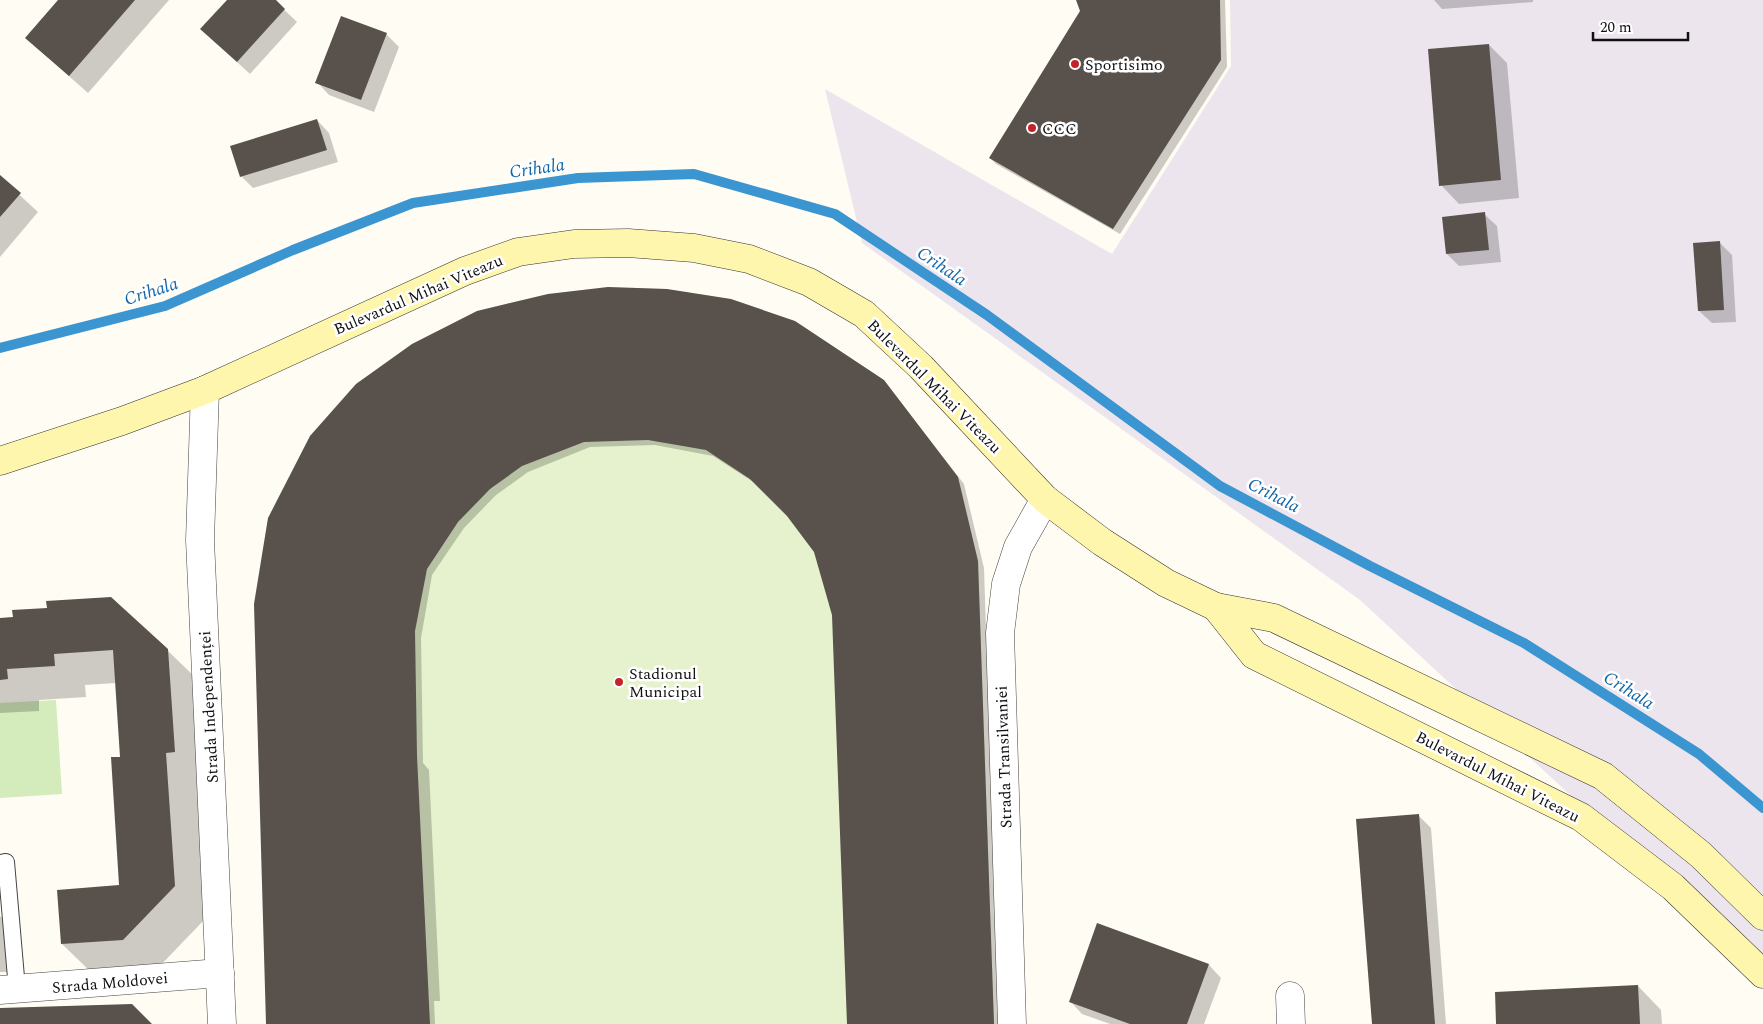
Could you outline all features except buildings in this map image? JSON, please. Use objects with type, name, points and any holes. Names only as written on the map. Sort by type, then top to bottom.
[{"type":"main road","name":"Bulevardul Mihai Viteazu","points":[[0,460],[122,421],[205,390],[465,271],[518,252],[583,244],[628,243],[694,248],[749,260],[809,282],[864,314],[921,367],[1045,499],[1102,542],[1166,583],[1216,608],[1274,618],[1603,776],[1701,855],[1763,916]]},
{"type":"main road","name":"Bulevardul Mihai Viteazu","points":[[1216,608],[1254,655],[1581,817],[1673,887],[1763,974]]},
{"type":"street","name":"Strada Independenței","points":[[205,390],[200,540],[222,1024]]},
{"type":"street","name":"Strada Transilvaniei","points":[[1012,1024],[1000,633],[1006,584],[1018,547],[1045,499]]},
{"type":"street","name":"Strada Moldovei","points":[[8,990],[220,973]]},
{"type":"street","points":[[1290,996],[1291,1024]]},
{"type":"lane","points":[[0,863],[6,862],[8,990]]},
{"type":"shaded area","points":[[1230,0],[1763,0],[1763,974],[1360,600],[862,243],[825,89],[1112,254],[1231,66]]},
{"type":"green space","name":"Stadionul Municipal","points":[[608,287],[667,289],[731,299],[795,321],[884,380],[958,477],[978,561],[994,1024],[267,1024],[254,604],[268,518],[310,436],[356,384],[412,344],[477,311],[548,294]]},
{"type":"green space","points":[[56,700],[62,794],[0,798],[0,703]]},
{"type":"waterway","name":"Crihala","points":[[0,348],[165,306],[293,250],[413,203],[578,178],[694,174],[835,214],[987,315],[1220,486],[1370,566],[1524,643],[1699,754],[1763,808]]},
{"type":"place","name":"Sportisimo","points":[[1075,64]]},
{"type":"place","name":"CCC","points":[[1032,128]]},
{"type":"place","name":"Stadionul Municipal","points":[[619,682]]}]
